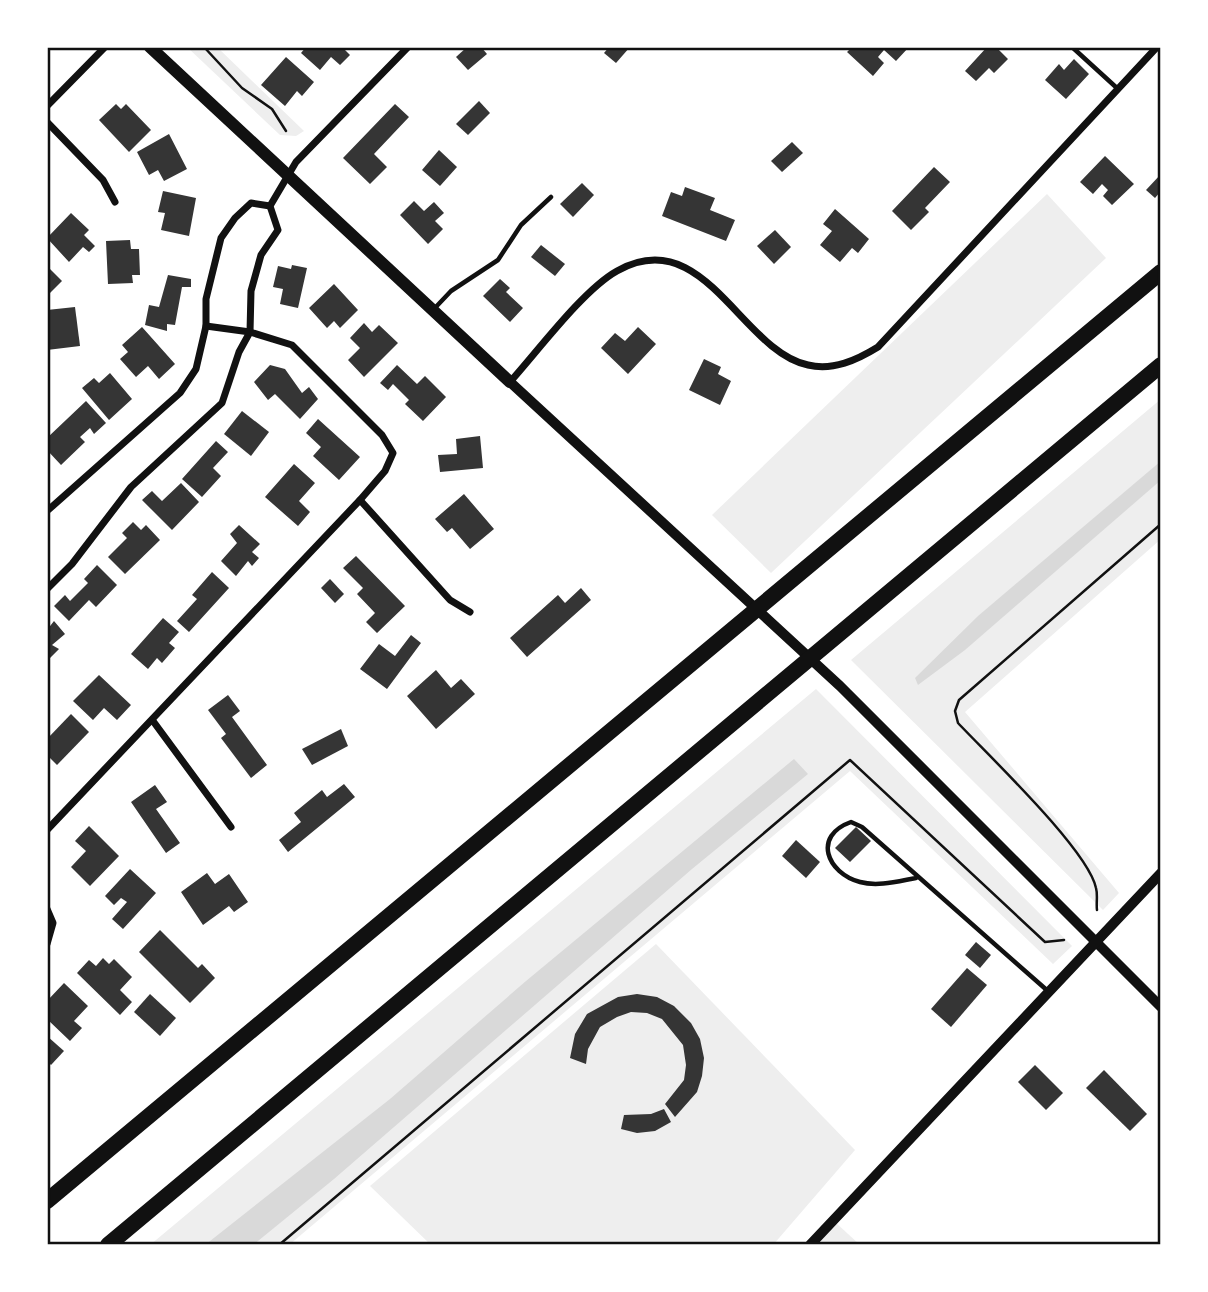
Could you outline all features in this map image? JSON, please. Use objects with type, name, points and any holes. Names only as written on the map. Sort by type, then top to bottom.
[{"type":"highway","points":[[47,1201],[1161,272]]},
{"type":"highway","points":[[108,1245],[1161,365]]},
{"type":"main road","points":[[150,47],[287,178],[510,382]]},
{"type":"street","points":[[47,106],[105,47]]},
{"type":"street","points":[[47,589],[72,565],[131,487],[222,402],[239,352],[250,332],[251,290],[261,255],[278,230],[270,206],[296,162],[408,47]]},
{"type":"street","points":[[1157,47],[878,347],[856,360],[830,367],[806,365],[781,353],[686,267],[664,260],[638,261],[615,272],[588,295],[510,382],[840,687],[1161,1007]]},
{"type":"street","points":[[47,122],[103,180],[115,202]]},
{"type":"street","points":[[47,512],[180,393],[196,369],[206,326],[206,299],[221,238],[235,218],[251,203],[270,206]]},
{"type":"street","points":[[47,830],[360,500],[385,471],[393,453],[382,435],[292,345],[250,332],[206,326]]},
{"type":"street","points":[[360,500],[450,600],[470,612]]},
{"type":"street","points":[[153,720],[231,827]]},
{"type":"street","points":[[810,1245],[1161,873]]},
{"type":"street","points":[[47,909],[52,923],[47,944]]},
{"type":"lane","points":[[1072,47],[1118,89]]},
{"type":"lane","points":[[432,310],[451,291],[498,260],[521,225],[551,197]]},
{"type":"lane","points":[[916,878],[873,884],[847,876],[832,864],[827,851],[833,830],[851,821],[862,827],[916,878],[1049,992]]},
{"type":"path","points":[[204,47],[242,88],[272,108],[286,131]]},
{"type":"path","points":[[1097,910],[1096,889],[1089,872],[1070,843],[958,723],[955,711],[959,700],[1161,524]]},
{"type":"path","points":[[279,1245],[850,760],[1045,942],[1064,940]]},
{"type":"shaded area","points":[[187,47],[217,47],[304,131],[296,136],[280,135]]},
{"type":"shaded area","points":[[1047,194],[1106,258],[771,573],[712,515]]},
{"type":"shaded area","points":[[1161,399],[1161,539],[965,712],[1119,893],[1103,910],[851,660]]},
{"type":"shaded area","points":[[1161,461],[1161,480],[965,650],[918,685],[915,678],[978,616]]},
{"type":"shaded area","points":[[816,689],[1072,946],[1053,964],[850,771],[289,1245],[150,1245]]},
{"type":"shaded area","points":[[794,759],[808,774],[692,869],[334,1179],[253,1245],[205,1245],[390,1099],[526,981]]},
{"type":"shaded area","points":[[656,944],[855,1150],[773,1245],[431,1245],[370,1186]]},
{"type":"shaded area","points":[[835,1222],[860,1245],[814,1245]]},
{"type":"building","points":[[306,47],[342,47],[350,55],[340,65],[331,57],[320,70],[301,53]]},
{"type":"building","points":[[467,47],[481,47],[487,54],[468,70],[456,57]]},
{"type":"building","points":[[609,47],[630,47],[616,63],[604,53]]},
{"type":"building","points":[[852,47],[909,47],[896,61],[884,50],[878,57],[884,63],[873,76],[847,52]]},
{"type":"building","points":[[987,47],[996,47],[1008,59],[994,73],[989,68],[976,81],[965,71]]},
{"type":"building","points":[[286,57],[314,82],[302,96],[297,91],[285,106],[261,85]]},
{"type":"building","points":[[1074,59],[1089,74],[1066,99],[1045,80],[1059,64],[1064,70]]},
{"type":"building","points":[[479,101],[490,113],[468,135],[456,124]]},
{"type":"building","points":[[116,104],[121,109],[126,104],[151,130],[129,152],[99,120]]},
{"type":"building","points":[[395,104],[409,117],[374,154],[387,167],[370,184],[343,158]]},
{"type":"building","points":[[169,134],[187,169],[164,181],[158,170],[149,175],[137,152]]},
{"type":"building","points":[[792,142],[803,153],[782,172],[771,161]]},
{"type":"building","points":[[439,150],[457,167],[440,186],[422,170]]},
{"type":"building","points":[[1105,156],[1134,184],[1112,205],[1103,196],[1108,190],[1102,184],[1093,194],[1080,182]]},
{"type":"building","points":[[934,167],[950,182],[925,208],[929,212],[911,230],[892,211]]},
{"type":"building","points":[[1161,174],[1161,191],[1155,198],[1146,190]]},
{"type":"building","points":[[582,183],[594,195],[573,217],[560,204]]},
{"type":"building","points":[[685,187],[715,198],[710,210],[735,220],[726,241],[662,216],[671,192],[682,196]]},
{"type":"building","points":[[163,191],[196,198],[189,236],[161,230],[165,213],[158,212]]},
{"type":"building","points":[[414,201],[424,211],[434,202],[444,213],[435,221],[443,229],[428,244],[400,215]]},
{"type":"building","points":[[835,209],[869,239],[858,253],[852,248],[840,262],[820,245],[832,231],[823,224]]},
{"type":"building","points":[[71,213],[89,230],[84,235],[95,246],[89,252],[83,247],[69,262],[47,238]]},
{"type":"building","points":[[775,230],[791,247],[774,264],[757,246]]},
{"type":"building","points":[[130,240],[131,249],[139,249],[140,275],[132,275],[133,283],[108,284],[106,241]]},
{"type":"building","points":[[541,245],[565,264],[555,276],[531,257]]},
{"type":"building","points":[[292,265],[307,268],[298,308],[280,304],[283,289],[273,287],[278,266],[291,269]]},
{"type":"building","points":[[47,266],[62,281],[47,296]]},
{"type":"building","points":[[168,275],[191,279],[191,287],[182,287],[175,325],[167,324],[167,331],[145,325],[149,305],[159,307]]},
{"type":"building","points":[[500,279],[510,288],[506,292],[523,308],[510,322],[483,296]]},
{"type":"building","points":[[334,284],[358,310],[340,328],[334,321],[327,328],[309,308]]},
{"type":"building","points":[[75,307],[80,346],[47,350],[47,310]]},
{"type":"building","points":[[364,323],[372,332],[379,325],[398,343],[364,377],[348,360],[360,348],[350,338]]},
{"type":"building","points":[[142,327],[175,364],[159,379],[148,366],[136,377],[120,359],[128,352],[122,345]]},
{"type":"building","points":[[638,327],[656,344],[628,374],[601,348],[615,333],[625,341]]},
{"type":"building","points":[[704,359],[721,367],[718,374],[731,381],[720,405],[689,390]]},
{"type":"building","points":[[270,365],[285,369],[302,393],[309,387],[318,399],[300,419],[275,394],[268,400],[254,382]]},
{"type":"building","points":[[397,365],[417,384],[425,376],[446,397],[423,421],[405,404],[409,400],[393,384],[388,390],[380,383]]},
{"type":"building","points":[[110,373],[132,399],[109,420],[82,388],[94,378],[99,383]]},
{"type":"building","points":[[86,401],[106,423],[94,434],[90,428],[80,437],[85,442],[61,465],[47,450],[47,438]]},
{"type":"building","points":[[242,411],[269,432],[251,456],[224,434]]},
{"type":"building","points":[[318,419],[360,457],[339,480],[313,456],[321,447],[306,433]]},
{"type":"building","points":[[480,436],[483,468],[440,472],[438,455],[457,454],[456,439]]},
{"type":"building","points":[[216,441],[228,452],[213,468],[221,476],[202,497],[182,479]]},
{"type":"building","points":[[294,464],[315,483],[299,501],[310,512],[298,526],[265,497]]},
{"type":"building","points":[[181,483],[199,502],[172,530],[142,500],[152,491],[162,501]]},
{"type":"building","points":[[464,494],[494,529],[470,549],[452,528],[447,532],[435,519]]},
{"type":"building","points":[[133,522],[141,530],[146,525],[160,540],[125,574],[108,557],[127,538],[122,533]]},
{"type":"building","points":[[239,525],[260,544],[252,552],[259,558],[252,566],[248,561],[236,576],[221,561],[237,543],[230,534]]},
{"type":"building","points":[[356,556],[405,606],[377,633],[366,622],[375,613],[357,594],[363,588],[343,568]]},
{"type":"building","points":[[97,565],[117,585],[96,607],[89,600],[69,621],[54,606],[65,595],[70,601],[88,583],[84,579]]},
{"type":"building","points":[[212,572],[229,588],[189,632],[177,621],[197,599],[192,595]]},
{"type":"building","points":[[330,579],[344,594],[335,603],[321,588]]},
{"type":"building","points":[[581,588],[591,600],[527,657],[510,638],[558,595],[565,603]]},
{"type":"building","points":[[163,618],[179,632],[169,643],[175,648],[162,663],[157,658],[148,669],[131,654]]},
{"type":"building","points":[[54,621],[65,634],[52,645],[59,649],[47,661],[47,630]]},
{"type":"building","points":[[411,635],[421,643],[387,689],[360,669],[379,644],[395,656]]},
{"type":"building","points":[[436,670],[451,688],[461,679],[475,694],[436,729],[407,696]]},
{"type":"building","points":[[99,675],[131,705],[117,720],[104,708],[93,720],[73,701]]},
{"type":"building","points":[[228,695],[240,711],[232,717],[267,765],[251,778],[221,738],[226,734],[208,710]]},
{"type":"building","points":[[71,714],[89,732],[57,765],[47,755],[47,739]]},
{"type":"building","points":[[341,729],[348,746],[312,765],[302,749]]},
{"type":"building","points":[[344,784],[355,797],[288,852],[279,840],[301,822],[294,813],[322,790],[327,797]]},
{"type":"building","points":[[155,785],[167,802],[156,809],[180,843],[166,853],[131,802]]},
{"type":"building","points":[[89,826],[119,856],[90,886],[71,867],[86,851],[75,841]]},
{"type":"building","points":[[856,827],[871,841],[850,862],[835,848]]},
{"type":"building","points":[[796,840],[820,862],[806,878],[782,856]]},
{"type":"building","points":[[130,869],[156,893],[123,929],[112,919],[127,902],[121,898],[114,905],[105,896]]},
{"type":"building","points":[[207,873],[215,884],[229,874],[248,902],[234,912],[229,906],[203,925],[181,892]]},
{"type":"building","points":[[160,930],[198,968],[202,964],[215,978],[190,1003],[139,952]]},
{"type":"building","points":[[976,942],[991,955],[980,968],[965,955]]},
{"type":"building","points":[[103,958],[109,964],[114,959],[132,977],[120,990],[132,1002],[120,1015],[77,973],[89,960],[96,966]]},
{"type":"building","points":[[967,968],[987,985],[951,1027],[931,1009]]},
{"type":"building","points":[[64,983],[88,1006],[74,1021],[82,1028],[70,1041],[47,1019],[47,1001]]},
{"type":"building","points":[[150,994],[176,1018],[160,1036],[134,1012]]},
{"type":"building","points":[[637,994],[657,997],[674,1006],[691,1023],[700,1039],[704,1058],[697,1092],[675,1117],[665,1104],[684,1080],[686,1065],[683,1045],[662,1019],[647,1013],[631,1012],[617,1017],[600,1027],[588,1049],[586,1064],[570,1058],[575,1034],[587,1014],[618,997]]},
{"type":"building","points":[[47,1036],[64,1051],[51,1065],[47,1061]]},
{"type":"building","points":[[1035,1065],[1063,1093],[1046,1110],[1018,1082]]},
{"type":"building","points":[[1104,1070],[1147,1114],[1130,1131],[1086,1088]]},
{"type":"building","points":[[664,1109],[671,1122],[655,1131],[637,1133],[621,1129],[624,1115],[651,1114]]}]
